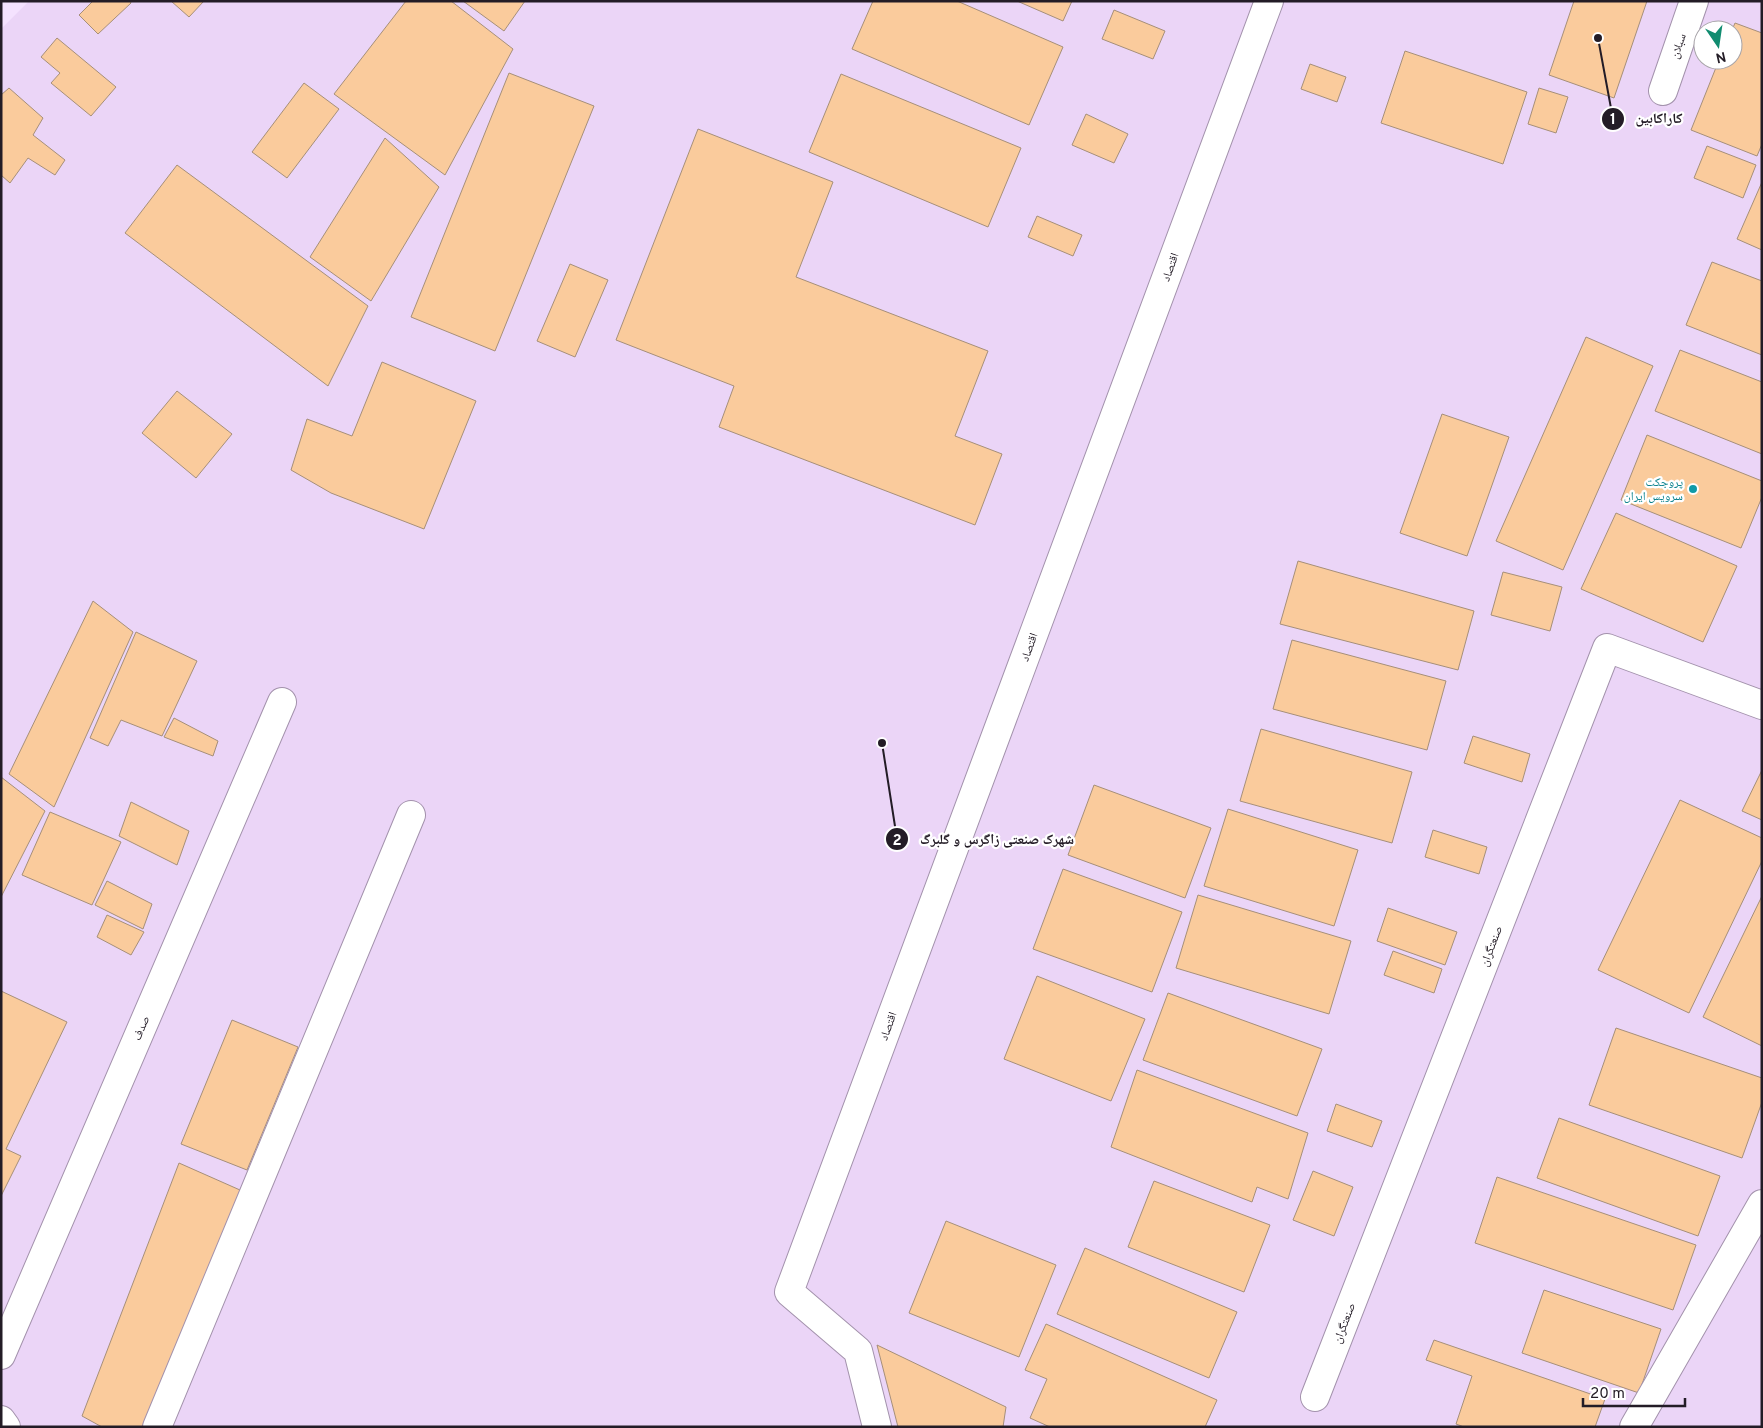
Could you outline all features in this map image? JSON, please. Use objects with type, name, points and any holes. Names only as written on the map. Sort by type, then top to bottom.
[{"type":"street","name":"اقتصاد","points":[[877,1427],[858,1351],[790,1292],[1269,1]]},
{"type":"street","name":"سبلان","points":[[1663,90],[1694,1]]},
{"type":"street","name":"صنعتگران","points":[[1315,1397],[1607,648],[1762,705]]},
{"type":"street","name":"صدف","points":[[1,1355],[282,702]]},
{"type":"street","points":[[157,1427],[410,815]]},
{"type":"street","points":[[1634,1427],[1762,1204]]},
{"type":"street","points":[[1,1420],[6,1427]]},
{"type":"shaded area","points":[[29,1],[1762,1],[1762,1427],[1,1427],[1,29]]},
{"type":"building","points":[[93,1],[130,1],[131,3],[98,34],[79,15]]},
{"type":"building","points":[[171,1],[204,1],[189,17]]},
{"type":"building","points":[[406,1],[451,1],[513,49],[445,175],[334,94]]},
{"type":"building","points":[[463,1],[525,1],[504,31]]},
{"type":"building","points":[[873,1],[957,1],[1063,47],[1029,125],[852,49]]},
{"type":"building","points":[[1017,1],[1072,1],[1063,21]]},
{"type":"building","points":[[1574,1],[1647,1],[1614,98],[1549,75]]},
{"type":"building","points":[[1114,10],[1165,31],[1153,59],[1102,39]]},
{"type":"building","points":[[1743,26],[1762,33],[1762,144],[1757,156],[1691,130],[1715,70],[1743,70]]},
{"type":"building","points":[[57,38],[116,87],[91,116],[51,83],[60,73],[41,57]]},
{"type":"building","points":[[1405,51],[1527,92],[1503,164],[1381,123]]},
{"type":"building","points":[[1310,64],[1346,77],[1337,102],[1301,89]]},
{"type":"building","points":[[509,73],[594,106],[495,351],[411,317]]},
{"type":"building","points":[[841,74],[1021,148],[988,227],[809,152]]},
{"type":"building","points":[[304,83],[339,109],[287,178],[252,152]]},
{"type":"building","points":[[9,88],[43,118],[33,135],[65,160],[55,175],[28,158],[10,183],[1,175],[1,95]]},
{"type":"building","points":[[1539,88],[1568,97],[1556,133],[1528,124]]},
{"type":"building","points":[[1086,114],[1128,134],[1114,163],[1072,145]]},
{"type":"building","points":[[698,129],[833,182],[796,277],[988,351],[955,436],[1002,454],[975,525],[719,427],[734,386],[616,340]]},
{"type":"building","points":[[385,138],[439,187],[371,301],[310,257]]},
{"type":"building","points":[[1707,146],[1756,165],[1743,198],[1694,178]]},
{"type":"building","points":[[177,165],[368,306],[328,386],[125,233]]},
{"type":"building","points":[[1762,182],[1762,250],[1737,239]]},
{"type":"building","points":[[1037,216],[1082,235],[1073,256],[1028,237]]},
{"type":"building","points":[[1712,262],[1762,281],[1762,355],[1686,325]]},
{"type":"building","points":[[570,264],[608,280],[575,357],[537,341]]},
{"type":"building","points":[[1586,337],[1653,366],[1563,570],[1496,541]]},
{"type":"building","points":[[1680,350],[1762,382],[1762,454],[1655,411]]},
{"type":"building","points":[[382,362],[476,401],[424,529],[331,493],[291,470],[307,419],[352,436]]},
{"type":"building","points":[[177,391],[232,434],[196,478],[142,433]]},
{"type":"building","points":[[1442,414],[1509,437],[1467,556],[1400,533]]},
{"type":"building","name":"پروجکت سرویس ایران","points":[[1647,435],[1762,481],[1762,497],[1741,548],[1621,500]]},
{"type":"building","points":[[1616,513],[1737,566],[1703,642],[1581,589]]},
{"type":"building","points":[[1298,561],[1474,611],[1458,670],[1280,624]]},
{"type":"building","points":[[1503,572],[1562,587],[1550,631],[1491,615]]},
{"type":"building","points":[[93,601],[133,632],[54,807],[9,774]]},
{"type":"building","points":[[136,632],[197,661],[162,736],[121,720],[108,746],[90,738]]},
{"type":"building","points":[[1292,640],[1446,681],[1427,750],[1273,709]]},
{"type":"building","points":[[174,718],[218,741],[213,756],[164,737]]},
{"type":"building","points":[[1261,729],[1412,772],[1392,843],[1240,801]]},
{"type":"building","points":[[1473,736],[1530,754],[1522,782],[1464,763]]},
{"type":"building","points":[[1762,770],[1762,820],[1742,811]]},
{"type":"building","points":[[1,777],[45,811],[1,897]]},
{"type":"building","points":[[1094,785],[1211,828],[1185,898],[1068,855]]},
{"type":"building","points":[[1680,800],[1762,838],[1762,861],[1689,1013],[1598,970]]},
{"type":"building","points":[[131,802],[189,831],[177,865],[119,836]]},
{"type":"building","points":[[1228,809],[1358,850],[1334,926],[1204,886]]},
{"type":"building","points":[[50,812],[121,842],[92,905],[22,875]]},
{"type":"building","points":[[1433,830],[1487,847],[1479,874],[1425,857]]},
{"type":"building","points":[[1063,869],[1182,912],[1152,992],[1033,949]]},
{"type":"building","points":[[107,881],[152,904],[143,929],[95,905]]},
{"type":"building","points":[[1198,895],[1351,941],[1329,1014],[1176,968]]},
{"type":"building","points":[[1762,896],[1762,1046],[1703,1017]]},
{"type":"building","points":[[1388,908],[1457,932],[1445,965],[1377,941]]},
{"type":"building","points":[[107,915],[144,932],[131,955],[97,937]]},
{"type":"building","points":[[1393,951],[1442,969],[1434,993],[1384,975]]},
{"type":"building","points":[[1037,976],[1145,1019],[1111,1101],[1004,1059]]},
{"type":"building","points":[[1,991],[67,1022],[6,1149],[21,1156],[1,1196]]},
{"type":"building","points":[[1168,993],[1322,1049],[1297,1116],[1143,1060]]},
{"type":"building","points":[[232,1020],[298,1047],[247,1170],[181,1144]]},
{"type":"building","points":[[1616,1028],[1762,1078],[1762,1102],[1742,1158],[1589,1105]]},
{"type":"building","points":[[1137,1070],[1308,1133],[1288,1199],[1257,1187],[1252,1202],[1111,1147]]},
{"type":"building","points":[[1336,1104],[1382,1121],[1372,1147],[1327,1131]]},
{"type":"building","points":[[1559,1118],[1720,1176],[1698,1236],[1537,1178]]},
{"type":"building","points":[[179,1163],[249,1194],[153,1427],[102,1427],[82,1416]]},
{"type":"building","points":[[1313,1171],[1353,1187],[1334,1236],[1293,1220]]},
{"type":"building","points":[[1497,1177],[1696,1245],[1673,1310],[1475,1243]]},
{"type":"building","points":[[1154,1181],[1270,1225],[1244,1292],[1128,1247]]},
{"type":"building","points":[[946,1221],[1056,1265],[1019,1357],[909,1313]]},
{"type":"building","points":[[1085,1248],[1237,1312],[1209,1378],[1057,1314]]},
{"type":"building","points":[[1544,1290],[1661,1329],[1639,1393],[1522,1353]]},
{"type":"building","points":[[1046,1324],[1217,1400],[1205,1427],[1050,1427],[1030,1418],[1047,1379],[1025,1370]]},
{"type":"building","points":[[1434,1340],[1605,1399],[1595,1427],[1464,1427],[1456,1424],[1472,1376],[1426,1360]]},
{"type":"building","points":[[877,1345],[1006,1407],[1003,1427],[898,1427]]},
{"type":"place","name":"کاراکابین","points":[[1598,38]]},
{"type":"place","name":"پروجکت سرویس ایران","points":[[1693,489]]},
{"type":"place","name":"شهرک صنعتی زاگرس و گلبرگ","points":[[882,743]]}]
